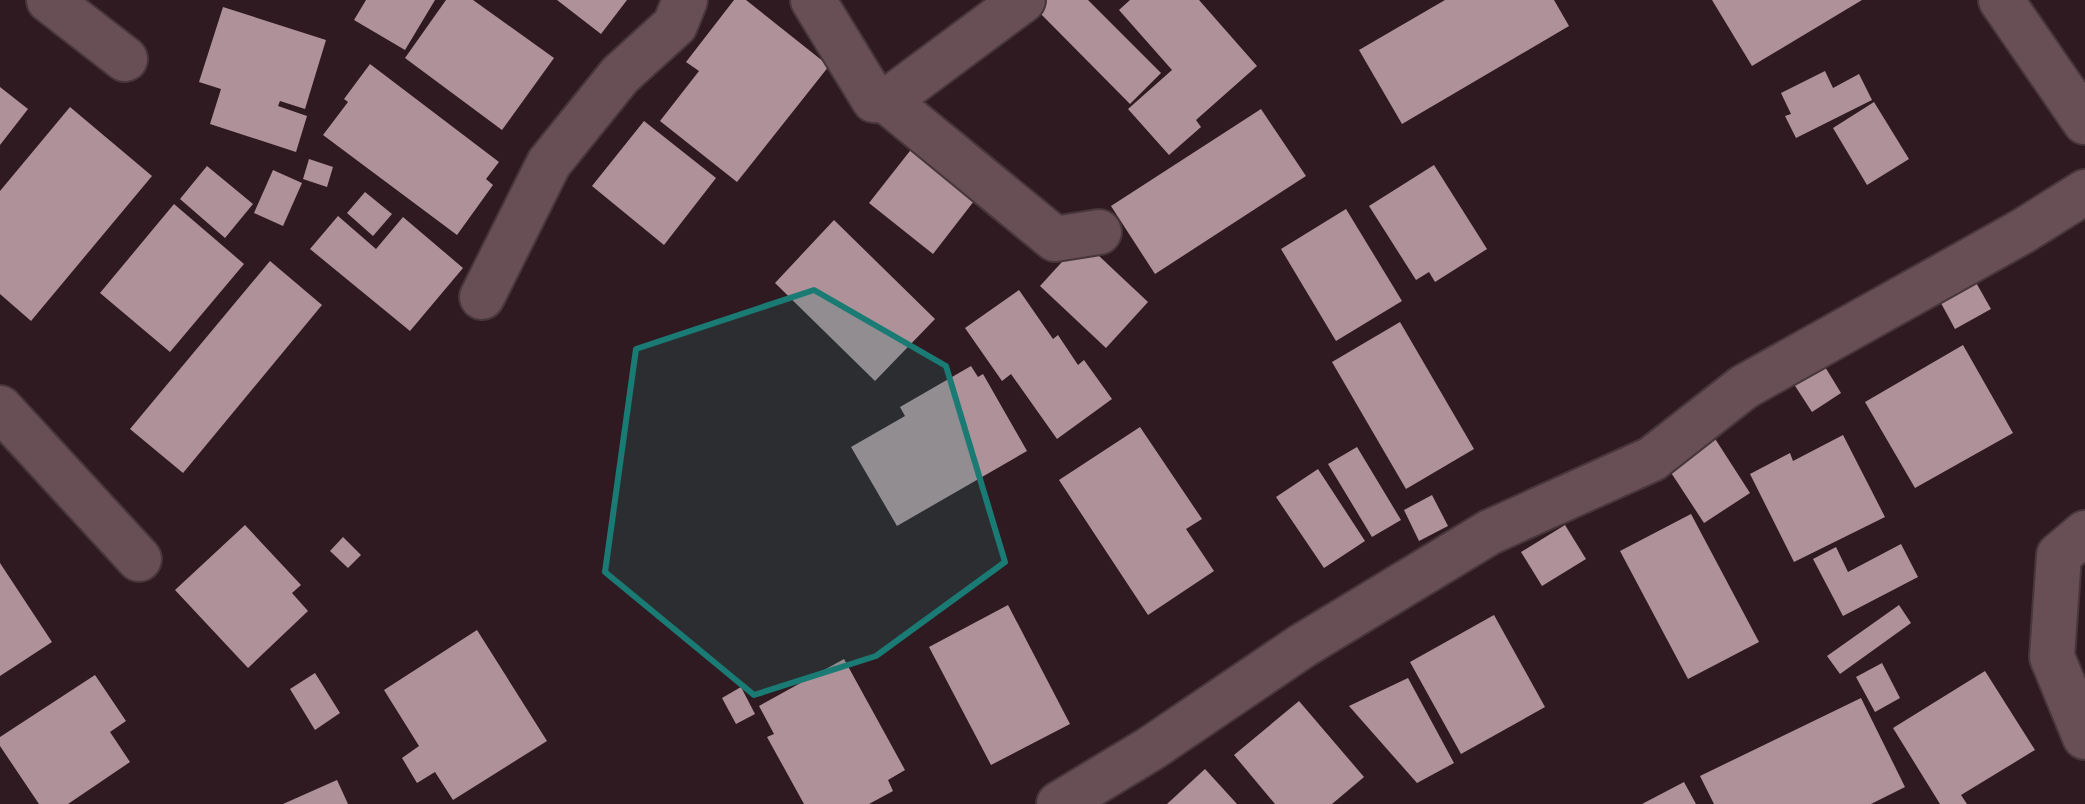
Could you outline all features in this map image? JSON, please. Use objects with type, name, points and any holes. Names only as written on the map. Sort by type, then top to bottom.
[{"type":"street","points":[[49,0],[125,59]]},
{"type":"street","points":[[482,297],[549,163],[620,75],[675,25],[685,0]]},
{"type":"street","points":[[813,0],[874,100],[887,101],[1055,239],[1099,232]]},
{"type":"street","points":[[887,101],[1023,0]]},
{"type":"street","points":[[2001,0],[2085,122]]},
{"type":"street","points":[[1059,804],[1150,749],[1302,646],[1490,532],[1652,459],[1744,387],[2023,231],[2085,192]]},
{"type":"street","points":[[0,408],[139,559]]},
{"type":"street","points":[[2085,533],[2059,555],[2052,657],[2085,737]]},
{"type":"highlighted area","points":[[814,290],[946,366],[1005,562],[876,656],[754,695],[605,572],[636,349]]},
{"type":"building","points":[[366,0],[435,0],[405,50],[354,20]]},
{"type":"building","points":[[446,0],[473,0],[554,58],[502,130],[405,58]]},
{"type":"building","points":[[557,0],[627,0],[601,34]]},
{"type":"building","points":[[734,0],[746,0],[829,66],[737,182],[660,121],[699,71],[686,62]]},
{"type":"building","points":[[1039,0],[1088,0],[1161,73],[1130,104],[1033,6]]},
{"type":"building","points":[[1130,0],[1199,0],[1257,66],[1196,120],[1201,127],[1169,155],[1128,109],[1172,70],[1119,10]]},
{"type":"building","points":[[1445,0],[1554,0],[1569,26],[1402,124],[1359,50]]},
{"type":"building","points":[[1712,0],[1862,0],[1752,66]]},
{"type":"building","points":[[223,7],[326,40],[305,109],[280,101],[278,106],[307,116],[296,152],[210,124],[221,89],[199,82]]},
{"type":"building","points":[[370,64],[499,162],[486,179],[493,185],[457,235],[323,135],[348,102],[344,99]]},
{"type":"building","points":[[1825,71],[1833,88],[1859,74],[1872,100],[1796,138],[1785,116],[1791,114],[1781,93]]},
{"type":"building","points":[[0,87],[28,109],[0,145]]},
{"type":"building","points":[[1874,102],[1909,159],[1867,185],[1833,128]]},
{"type":"building","points":[[70,107],[152,176],[31,321],[0,294],[0,191]]},
{"type":"building","points":[[1261,109],[1306,176],[1155,274],[1111,206]]},
{"type":"building","points":[[644,121],[716,178],[664,245],[592,186]]},
{"type":"building","points":[[917,142],[981,192],[933,254],[869,203]]},
{"type":"building","points":[[309,159],[333,167],[327,187],[303,179]]},
{"type":"building","points":[[1434,165],[1487,249],[1435,282],[1429,272],[1416,280],[1369,206]]},
{"type":"building","points":[[207,166],[253,204],[225,238],[180,199]]},
{"type":"building","points":[[273,170],[302,183],[283,226],[254,213]]},
{"type":"building","points":[[365,192],[392,214],[373,236],[347,213]]},
{"type":"building","points":[[174,204],[244,264],[170,352],[100,293]]},
{"type":"building","points":[[1346,209],[1402,301],[1336,341],[1281,249]]},
{"type":"building","points":[[338,216],[376,249],[403,217],[463,268],[410,331],[310,249]]},
{"type":"building","points":[[834,220],[935,319],[875,381],[775,283]]},
{"type":"building","points":[[1082,240],[1148,302],[1106,348],[1040,286]]},
{"type":"building","points":[[270,261],[322,305],[183,473],[130,429]]},
{"type":"building","points":[[1970,272],[1991,309],[1955,329],[1935,292]]},
{"type":"building","points":[[1019,290],[1053,339],[1058,335],[1078,365],[1084,360],[1112,399],[1057,439],[1011,374],[1002,381],[965,328]]},
{"type":"building","points":[[1400,322],[1474,449],[1406,489],[1332,362]]},
{"type":"building","points":[[1963,345],[2013,433],[1915,488],[1865,402]]},
{"type":"building","points":[[1819,357],[1841,393],[1812,412],[1788,375]]},
{"type":"building","points":[[971,366],[978,377],[983,374],[1027,451],[897,526],[851,447],[905,416],[900,407]]},
{"type":"building","points":[[1140,427],[1202,519],[1186,529],[1214,571],[1148,615],[1059,480]]},
{"type":"building","points":[[1712,434],[1750,493],[1704,523],[1666,465]]},
{"type":"building","points":[[1843,435],[1885,517],[1794,562],[1750,474],[1790,453],[1793,461]]},
{"type":"building","points":[[1357,447],[1401,520],[1372,537],[1328,464]]},
{"type":"building","points":[[1318,469],[1365,541],[1324,568],[1276,497]]},
{"type":"building","points":[[1432,495],[1448,526],[1419,541],[1404,510]]},
{"type":"building","points":[[1691,514],[1759,642],[1688,679],[1620,551]]},
{"type":"building","points":[[245,525],[301,585],[292,593],[308,611],[248,668],[175,590]]},
{"type":"building","points":[[1565,525],[1586,559],[1542,586],[1521,552]]},
{"type":"building","points":[[343,537],[361,555],[348,568],[330,551]]},
{"type":"building","points":[[1901,544],[1918,577],[1843,616],[1813,559],[1836,547],[1848,572]]},
{"type":"building","points":[[0,563],[52,642],[0,676]]},
{"type":"building","points":[[1008,605],[1070,724],[991,765],[929,647]]},
{"type":"building","points":[[1899,605],[1911,623],[1840,674],[1827,656]]},
{"type":"building","points":[[1494,615],[1545,707],[1461,754],[1410,662]]},
{"type":"building","points":[[477,630],[547,741],[453,800],[435,772],[417,783],[402,758],[419,746],[384,690]]},
{"type":"building","points":[[844,659],[905,770],[888,780],[893,791],[869,804],[804,804],[767,737],[774,734],[759,706]]},
{"type":"building","points":[[1882,663],[1900,698],[1875,712],[1856,677]]},
{"type":"building","points":[[1985,671],[2035,750],[1961,795],[1967,804],[1940,804],[1893,728]]},
{"type":"building","points":[[315,673],[340,713],[315,730],[290,689]]},
{"type":"building","points":[[95,675],[126,721],[110,732],[130,762],[68,804],[39,804],[0,746],[0,737]]},
{"type":"building","points":[[1408,678],[1454,763],[1417,783],[1349,706]]},
{"type":"building","points":[[741,687],[755,714],[736,724],[722,698]]},
{"type":"building","points":[[1861,698],[1905,787],[1871,804],[1714,804],[1700,776]]},
{"type":"building","points":[[1299,701],[1364,777],[1332,804],[1275,804],[1234,755]]},
{"type":"building","points":[[1205,769],[1237,804],[1167,804]]},
{"type":"building","points":[[337,780],[348,804],[283,804]]},
{"type":"building","points":[[1684,782],[1696,804],[1642,804]]}]
